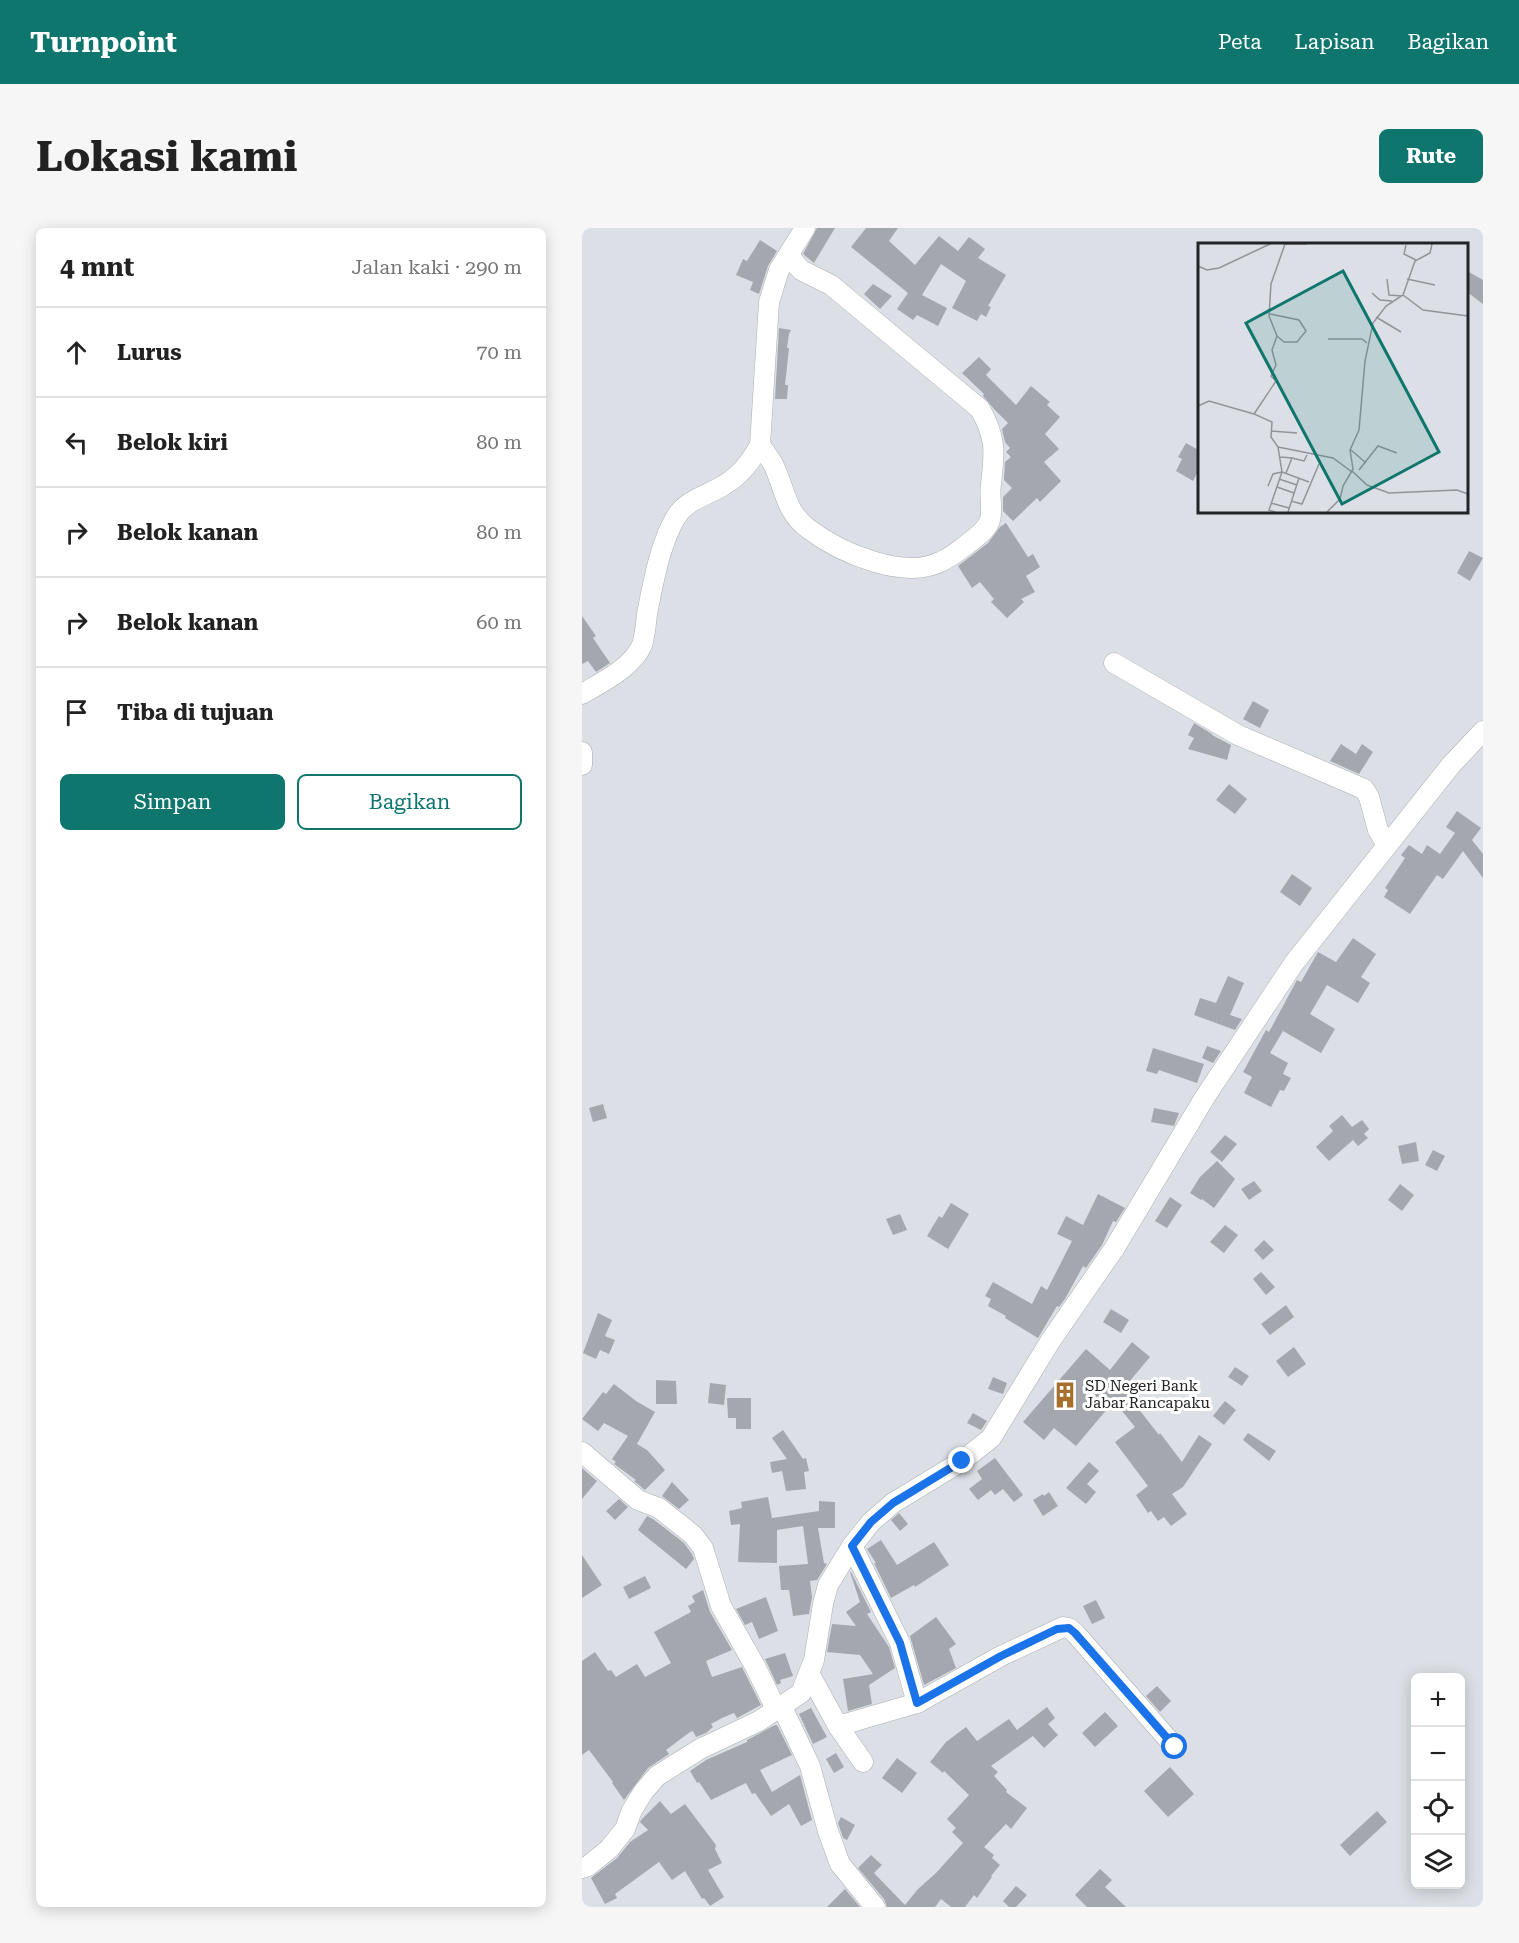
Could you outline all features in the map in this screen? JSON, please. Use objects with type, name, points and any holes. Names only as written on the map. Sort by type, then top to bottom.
[{"type":"street","points":[[582,694],[610,678],[630,661],[642,646],[649,605],[666,538],[680,511],[687,503],[723,486],[738,475],[751,461],[760,445],[770,302],[779,270],[805,228]]},
{"type":"street","points":[[760,445],[772,463],[791,512],[810,530],[847,552],[882,566],[914,568],[940,563],[986,529],[990,520],[994,449],[990,427],[980,409],[831,285],[801,270],[789,256]]},
{"type":"street","points":[[1114,663],[1238,735],[1364,789],[1369,797],[1378,830],[1387,845]]},
{"type":"street","points":[[582,1868],[588,1866],[609,1849],[625,1829],[632,1810],[644,1791],[657,1776],[700,1749],[780,1709],[801,1693],[814,1660],[828,1585],[852,1546],[871,1522],[893,1503],[962,1461],[991,1438],[1051,1340],[1114,1249],[1205,1097],[1294,963],[1451,765],[1483,731]]},
{"type":"street","points":[[582,752],[582,765]]},
{"type":"street","points":[[582,1452],[638,1500],[659,1508],[693,1534],[703,1548],[721,1606],[810,1766],[828,1831],[840,1864],[876,1907]]},
{"type":"street","points":[[852,1546],[900,1643],[917,1703]]},
{"type":"street","points":[[838,1726],[917,1703],[1001,1656],[1057,1629],[1069,1628],[1175,1747]]},
{"type":"street","points":[[809,1673],[838,1726],[863,1762]]},
{"type":"building","points":[[817,228],[835,228],[814,263],[803,254]]},
{"type":"building","points":[[866,228],[898,228],[889,241],[915,265],[939,236],[958,251],[969,237],[985,249],[978,258],[1006,275],[988,306],[991,307],[986,317],[981,314],[977,321],[952,308],[966,281],[941,264],[922,295],[947,308],[938,326],[917,315],[913,320],[897,309],[908,293],[851,247]]},
{"type":"building","points":[[760,240],[777,251],[768,266],[759,294],[750,290],[753,282],[736,275],[743,259],[747,261]]},
{"type":"building","points":[[1468,272],[1483,280],[1483,304],[1468,293]]},
{"type":"building","points":[[873,284],[892,296],[880,309],[864,294]]},
{"type":"building","points":[[779,328],[791,330],[787,348],[789,348],[785,385],[788,385],[787,399],[775,399]]},
{"type":"building","points":[[979,357],[991,369],[986,375],[1016,405],[1031,386],[1050,402],[1047,405],[1060,417],[1045,434],[1059,449],[1044,462],[1061,481],[1040,502],[1037,498],[1013,521],[1003,511],[1003,497],[1012,488],[1004,480],[1005,462],[1011,457],[1006,452],[1010,448],[1005,442],[1002,429],[1008,423],[983,396],[984,394],[962,373]]},
{"type":"building","points":[[1186,443],[1198,450],[1198,472],[1193,481],[1176,471],[1182,459],[1178,457]]},
{"type":"building","points":[[1006,523],[1028,557],[1033,554],[1040,567],[1026,576],[1035,592],[1021,599],[1024,602],[1007,618],[991,602],[994,599],[980,582],[972,588],[958,566],[988,543]]},
{"type":"building","points":[[1469,551],[1483,558],[1470,581],[1457,573]]},
{"type":"building","points":[[582,616],[596,636],[593,638],[610,663],[596,672],[588,661],[582,664]]},
{"type":"building","points":[[1253,701],[1269,710],[1260,728],[1243,719]]},
{"type":"building","points":[[1194,723],[1231,745],[1227,760],[1188,749],[1194,738],[1188,735]]},
{"type":"building","points":[[1341,744],[1356,754],[1362,744],[1373,752],[1359,774],[1330,761]]},
{"type":"building","points":[[1229,784],[1247,799],[1235,814],[1216,800]]},
{"type":"building","points":[[1457,811],[1481,828],[1472,840],[1483,854],[1483,878],[1463,851],[1443,879],[1437,875],[1410,914],[1384,897],[1388,890],[1385,888],[1405,858],[1401,855],[1409,845],[1422,854],[1427,845],[1440,854],[1455,833],[1446,827]]},
{"type":"building","points":[[1292,874],[1312,888],[1300,906],[1280,892]]},
{"type":"building","points":[[1353,938],[1376,954],[1361,977],[1370,983],[1358,1003],[1327,985],[1310,1014],[1335,1029],[1321,1053],[1283,1031],[1270,1053],[1288,1063],[1283,1074],[1291,1078],[1284,1091],[1280,1090],[1271,1107],[1244,1093],[1252,1077],[1243,1072],[1266,1030],[1269,1032],[1297,980],[1301,982],[1318,952],[1336,962]]},
{"type":"building","points":[[1228,976],[1244,983],[1230,1015],[1242,1019],[1235,1030],[1194,1015],[1200,998],[1216,1003]]},
{"type":"building","points":[[1207,1046],[1221,1051],[1213,1063],[1202,1058]]},
{"type":"building","points":[[1153,1048],[1204,1064],[1197,1083],[1159,1070],[1157,1074],[1146,1071]]},
{"type":"building","points":[[603,1104],[607,1118],[593,1122],[589,1108]]},
{"type":"building","points":[[1154,1108],[1179,1113],[1174,1126],[1151,1122]]},
{"type":"building","points":[[1342,1115],[1352,1127],[1362,1120],[1369,1129],[1364,1134],[1368,1138],[1358,1146],[1353,1140],[1329,1161],[1316,1147],[1333,1131],[1329,1126]]},
{"type":"building","points":[[1225,1135],[1237,1144],[1222,1162],[1210,1152]]},
{"type":"building","points":[[1416,1142],[1419,1161],[1402,1164],[1398,1146]]},
{"type":"building","points":[[1433,1150],[1445,1156],[1437,1171],[1425,1165]]},
{"type":"building","points":[[1217,1161],[1235,1179],[1214,1208],[1190,1193],[1200,1177]]},
{"type":"building","points":[[1254,1181],[1262,1191],[1249,1200],[1241,1189]]},
{"type":"building","points":[[1400,1184],[1414,1195],[1402,1211],[1388,1200]]},
{"type":"building","points":[[1098,1194],[1125,1208],[1116,1222],[1113,1221],[1102,1245],[1086,1268],[1083,1266],[1065,1299],[1059,1307],[1057,1306],[1038,1338],[988,1306],[991,1299],[985,1296],[993,1282],[1032,1304],[1041,1286],[1047,1290],[1072,1241],[1057,1234],[1066,1216],[1083,1225]]},
{"type":"building","points":[[1170,1197],[1182,1205],[1167,1228],[1155,1221]]},
{"type":"building","points":[[951,1203],[969,1214],[948,1249],[927,1236],[939,1216],[942,1218]]},
{"type":"building","points":[[900,1214],[907,1230],[893,1235],[886,1219]]},
{"type":"building","points":[[1225,1225],[1238,1235],[1224,1253],[1210,1242]]},
{"type":"building","points":[[1264,1240],[1274,1250],[1263,1260],[1254,1250]]},
{"type":"building","points":[[1261,1272],[1275,1287],[1266,1295],[1253,1279]]},
{"type":"building","points":[[1286,1305],[1294,1317],[1270,1335],[1261,1324]]},
{"type":"building","points":[[1111,1309],[1129,1320],[1121,1333],[1103,1322]]},
{"type":"building","points":[[598,1313],[612,1320],[605,1336],[615,1340],[609,1354],[600,1350],[596,1359],[583,1353]]},
{"type":"building","points":[[1132,1342],[1150,1357],[1123,1389],[1159,1435],[1160,1433],[1182,1462],[1199,1435],[1212,1444],[1183,1487],[1172,1494],[1187,1514],[1171,1526],[1164,1517],[1158,1521],[1151,1511],[1148,1513],[1136,1495],[1148,1486],[1115,1442],[1135,1427],[1114,1401],[1076,1446],[1054,1428],[1044,1440],[1023,1422],[1086,1349],[1110,1370]]},
{"type":"building","points":[[1294,1347],[1306,1364],[1288,1377],[1276,1361]]},
{"type":"building","points":[[1235,1367],[1249,1376],[1242,1386],[1228,1377]]},
{"type":"building","points":[[993,1377],[1007,1383],[1003,1394],[988,1389]]},
{"type":"building","points":[[656,1380],[676,1381],[677,1404],[656,1404]]},
{"type":"building","points":[[710,1383],[726,1385],[724,1405],[708,1403]]},
{"type":"building","points":[[614,1384],[655,1412],[637,1444],[647,1450],[665,1470],[645,1490],[634,1481],[636,1480],[614,1464],[616,1462],[612,1459],[628,1436],[604,1423],[598,1431],[582,1419],[603,1392],[606,1394]]},
{"type":"building","points":[[727,1398],[751,1398],[751,1429],[736,1429],[736,1418],[728,1418]]},
{"type":"building","points":[[1225,1401],[1236,1410],[1224,1425],[1213,1416]]},
{"type":"building","points":[[973,1413],[987,1421],[981,1430],[967,1423]]},
{"type":"building","points":[[783,1430],[803,1459],[806,1458],[809,1471],[804,1472],[806,1489],[786,1491],[782,1471],[772,1473],[770,1462],[787,1459],[772,1438]]},
{"type":"building","points":[[1248,1433],[1276,1451],[1269,1461],[1243,1440]]},
{"type":"building","points":[[995,1458],[1023,1495],[1014,1502],[1003,1489],[995,1495],[991,1490],[978,1500],[969,1489],[982,1479],[977,1471]]},
{"type":"building","points":[[1089,1462],[1099,1471],[1087,1484],[1096,1492],[1086,1504],[1066,1488]]},
{"type":"building","points":[[582,1468],[597,1481],[582,1499]]},
{"type":"building","points":[[672,1482],[689,1500],[679,1509],[662,1496]]},
{"type":"building","points":[[1049,1492],[1058,1506],[1043,1516],[1033,1500]]},
{"type":"building","points":[[768,1497],[772,1518],[819,1511],[819,1501],[835,1502],[835,1528],[818,1528],[824,1563],[827,1564],[817,1580],[810,1581],[812,1597],[809,1614],[793,1616],[789,1590],[781,1590],[779,1566],[808,1564],[803,1526],[777,1530],[777,1563],[738,1562],[740,1524],[731,1525],[729,1511],[742,1508],[741,1502]]},
{"type":"building","points":[[619,1499],[628,1507],[615,1520],[606,1511]]},
{"type":"building","points":[[899,1513],[908,1524],[900,1531],[891,1520]]},
{"type":"building","points":[[647,1516],[684,1543],[694,1559],[686,1569],[638,1530]]},
{"type":"building","points":[[881,1540],[897,1565],[934,1542],[949,1565],[915,1587],[914,1585],[891,1598],[874,1563],[876,1563],[867,1549]]},
{"type":"building","points":[[582,1555],[602,1585],[582,1598]]},
{"type":"building","points":[[850,1572],[871,1612],[867,1614],[889,1647],[895,1668],[869,1685],[872,1704],[848,1711],[843,1679],[873,1674],[860,1655],[827,1652],[832,1624],[856,1626],[846,1612],[860,1602]]},
{"type":"building","points":[[645,1576],[651,1588],[629,1599],[623,1587]]},
{"type":"building","points":[[703,1590],[710,1612],[732,1650],[706,1661],[712,1677],[742,1667],[761,1705],[737,1718],[734,1713],[722,1718],[711,1724],[713,1727],[706,1733],[696,1737],[693,1731],[690,1732],[666,1750],[669,1754],[648,1768],[624,1800],[589,1750],[582,1755],[582,1661],[595,1652],[608,1671],[611,1670],[616,1677],[637,1664],[645,1677],[671,1663],[654,1632],[691,1612],[688,1606],[695,1602],[692,1596]]},
{"type":"building","points":[[766,1597],[778,1631],[759,1639],[752,1622],[745,1625],[736,1609]]},
{"type":"building","points":[[1096,1600],[1105,1618],[1092,1624],[1083,1606]]},
{"type":"building","points":[[936,1617],[956,1644],[949,1649],[956,1668],[924,1685],[910,1636]]},
{"type":"building","points":[[785,1653],[793,1676],[780,1680],[781,1683],[777,1685],[765,1659]]},
{"type":"building","points":[[1157,1686],[1171,1701],[1160,1712],[1146,1696]]},
{"type":"building","points":[[1047,1707],[1055,1718],[1048,1724],[1058,1735],[1044,1748],[1033,1736],[991,1766],[998,1772],[994,1776],[1007,1790],[1006,1792],[1027,1808],[1011,1829],[1006,1824],[984,1847],[994,1855],[992,1858],[1000,1865],[977,1898],[974,1895],[965,1907],[951,1907],[941,1899],[935,1907],[887,1907],[884,1899],[858,1868],[871,1855],[882,1865],[874,1873],[905,1905],[963,1843],[952,1832],[956,1828],[947,1819],[969,1795],[944,1771],[943,1773],[930,1762],[946,1742],[966,1727],[977,1741],[1009,1719],[1017,1730]]},
{"type":"building","points":[[811,1708],[827,1737],[813,1744],[799,1714]]},
{"type":"building","points":[[1105,1712],[1118,1726],[1095,1747],[1082,1733]]},
{"type":"building","points":[[775,1725],[792,1755],[760,1770],[772,1792],[800,1775],[812,1820],[801,1826],[789,1804],[771,1816],[755,1793],[752,1794],[746,1783],[711,1800],[690,1771],[706,1760],[747,1742]]},
{"type":"building","points":[[836,1753],[844,1767],[834,1773],[826,1759]]},
{"type":"building","points":[[897,1758],[917,1773],[902,1793],[882,1778]]},
{"type":"building","points":[[1170,1767],[1194,1794],[1168,1817],[1144,1791]]},
{"type":"building","points":[[660,1801],[671,1814],[685,1804],[716,1845],[715,1849],[722,1863],[708,1870],[724,1897],[710,1906],[704,1898],[702,1899],[685,1871],[672,1880],[659,1862],[615,1894],[617,1898],[605,1904],[591,1878],[617,1858],[630,1842],[648,1830],[640,1822]]},
{"type":"building","points":[[1377,1811],[1387,1822],[1350,1856],[1340,1845]]},
{"type":"building","points":[[841,1817],[855,1825],[847,1840],[843,1838],[838,1823]]},
{"type":"building","points":[[1100,1869],[1112,1880],[1105,1887],[1126,1907],[1087,1907],[1075,1895]]},
{"type":"building","points":[[1016,1886],[1027,1895],[1016,1907],[1009,1907],[1003,1901]]},
{"type":"building","points":[[845,1889],[860,1907],[827,1907]]},
{"type":"place","name":"SD Negeri Bank Jabar Rancapaku","points":[[1065,1395]]},
{"type":"route","points":[[962,1461],[893,1503],[871,1522],[852,1546],[900,1643],[917,1703],[1001,1656],[1057,1629],[1069,1628],[1175,1747]]}]
